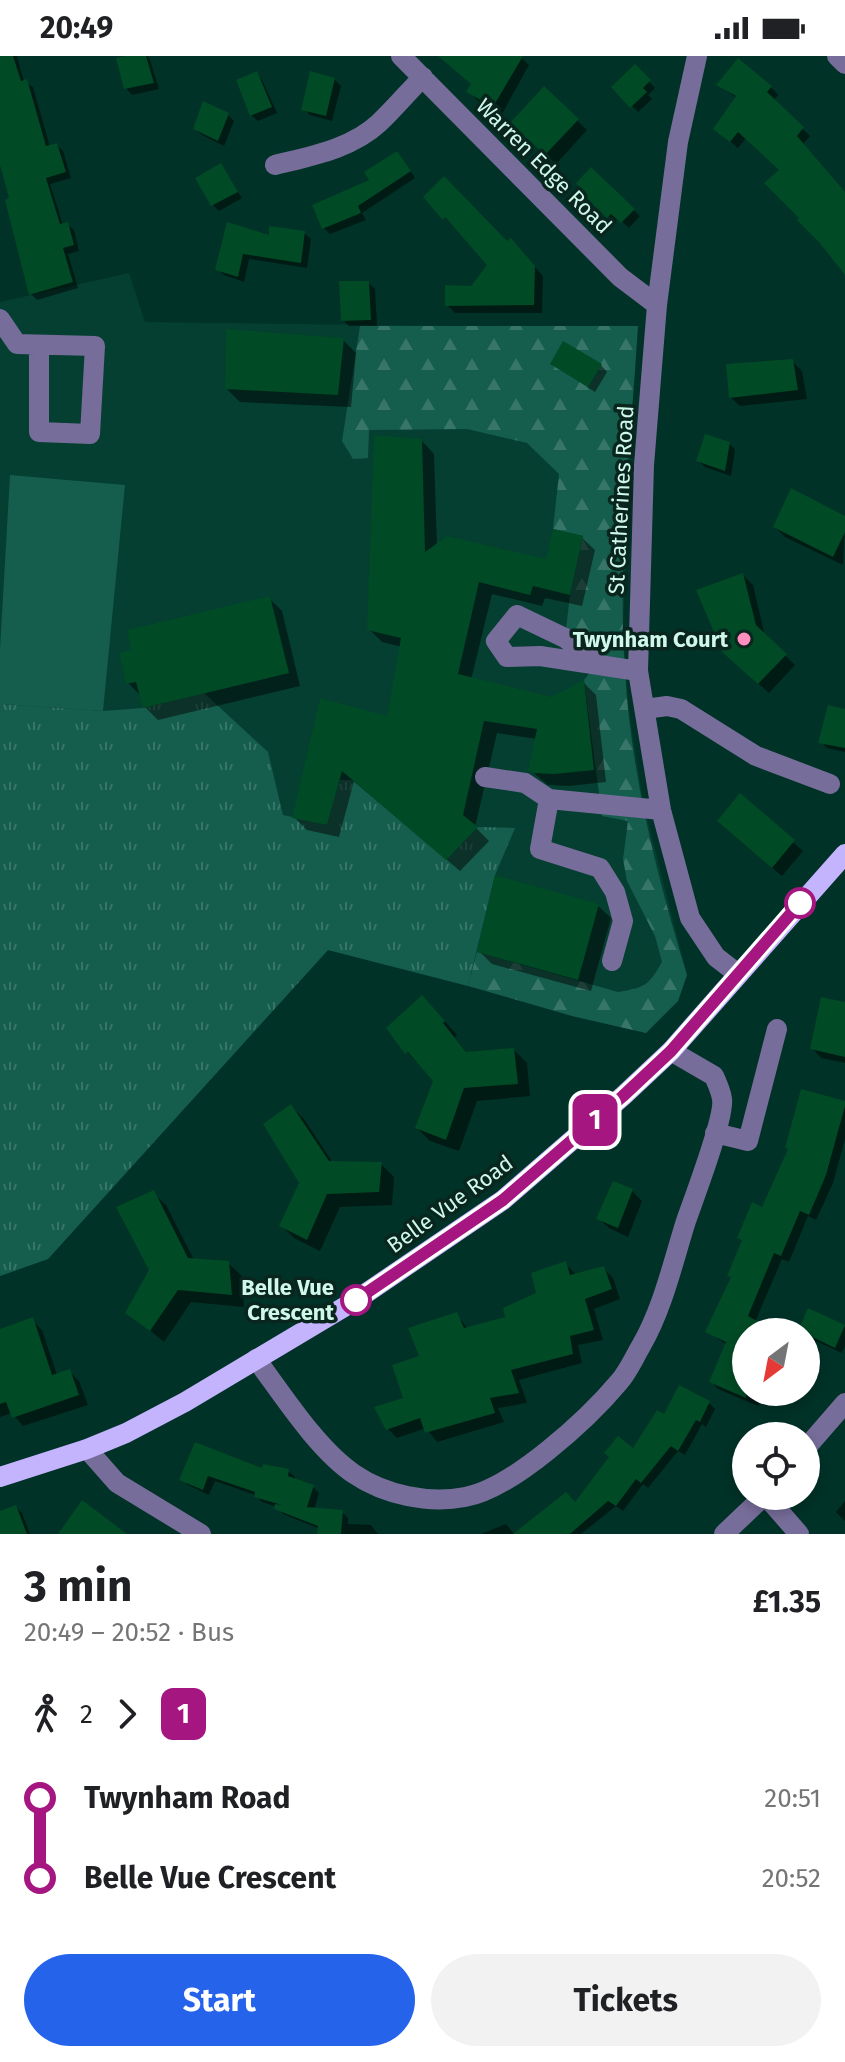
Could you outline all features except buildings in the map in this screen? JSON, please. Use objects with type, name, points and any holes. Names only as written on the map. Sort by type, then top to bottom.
[{"type":"main road","name":"Belle Vue Road","points":[[0,1477],[87,1449],[126,1433],[185,1402],[356,1300],[503,1200],[671,1051],[845,854]]},
{"type":"street","name":"Warren Edge Road","points":[[401,56],[620,277],[657,305]]},
{"type":"street","name":"St Catherines Road","points":[[697,56],[678,142],[657,305],[644,465],[638,671],[661,810],[690,918],[716,957],[738,974]]},
{"type":"street","points":[[837,56],[845,64]]},
{"type":"street","points":[[275,165],[345,145],[363,135],[378,124],[423,77]]},
{"type":"street","points":[[0,319],[17,344],[95,346],[90,434],[39,432],[39,345]]},
{"type":"street","points":[[598,664],[638,671]]},
{"type":"street","points":[[645,709],[667,706],[681,709],[756,756],[830,784]]},
{"type":"street","points":[[485,777],[525,783],[549,799],[661,810]]},
{"type":"street","points":[[549,799],[540,849],[600,868],[615,892],[623,921],[612,961]]},
{"type":"street","points":[[715,1133],[748,1141],[777,1029]]},
{"type":"street","points":[[256,1359],[311,1432],[352,1473],[380,1489],[435,1499],[465,1497],[492,1488],[537,1460],[620,1381],[643,1343],[658,1309],[723,1100],[714,1076],[671,1051]]},
{"type":"street","points":[[820,1432],[845,1403]]},
{"type":"street","points":[[87,1449],[117,1483],[201,1534]]},
{"type":"street","points":[[724,1534],[750,1510]]},
{"type":"street","points":[[778,1510],[799,1534]]},
{"type":"shaded area","points":[[129,273],[145,322],[526,327],[633,417],[623,625],[628,704],[643,802],[687,975],[678,1001],[646,1033],[328,950],[48,1259],[0,1276],[0,302]]},
{"type":"green space","points":[[360,326],[638,326],[624,542],[625,672],[639,787],[687,975],[678,1001],[646,1033],[572,1016],[468,986],[477,952],[618,992],[645,984],[662,962],[655,936],[627,881],[623,859],[628,821],[602,816],[584,680],[598,663],[565,638],[570,595],[583,536],[553,529],[559,474],[527,443],[467,429],[369,430],[368,458],[353,459],[342,441]]},
{"type":"green space","points":[[10,475],[125,485],[103,711],[0,704]]},
{"type":"green space","points":[[204,693],[268,752],[283,815],[327,825],[339,780],[352,780],[446,859],[478,827],[515,828],[495,875],[468,986],[328,950],[48,1259],[0,1276],[0,704],[103,711],[143,708]]},
{"type":"bus line","name":"1","points":[[356,1300],[503,1200],[623,1096],[671,1051],[800,903]]},
{"type":"place","name":"Twynham Court","points":[[744,639]]},
{"type":"place","name":"Belle Vue Crescent","points":[[356,1300]]}]
